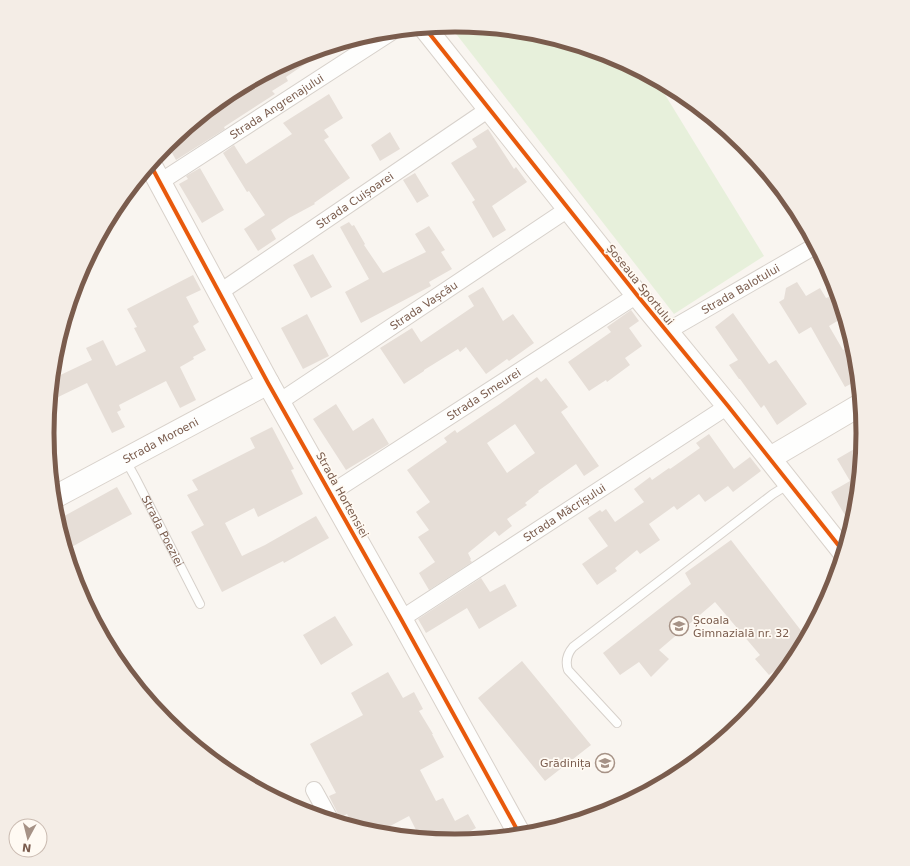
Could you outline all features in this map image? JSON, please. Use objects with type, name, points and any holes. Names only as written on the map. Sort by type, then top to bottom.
[{"type":"street","name":"Șoseaua Sportului","points":[[428,33],[666,332],[728,406],[840,545]]},
{"type":"street","name":"Strada Angrenajului","points":[[155,173],[378,40]]},
{"type":"street","name":"Strada Cuișoarei","points":[[220,292],[489,109]]},
{"type":"street","name":"Strada Hortensiei","points":[[155,173],[268,383],[331,493],[517,829]]},
{"type":"street","name":"Strada Vașcău","points":[[279,402],[568,209]]},
{"type":"street","name":"Strada Balotului","points":[[666,332],[811,248]]},
{"type":"street","name":"Strada Smeurei","points":[[331,493],[637,295]]},
{"type":"street","name":"Strada Moroeni","points":[[59,494],[268,383]]},
{"type":"street","name":"Strada Măcrișului","points":[[401,619],[728,406]]},
{"type":"street","points":[[770,458],[855,407]]},
{"type":"street","points":[[314,790],[327,813]]},
{"type":"lane","name":"Strada Poeziei","points":[[125,459],[200,604]]},
{"type":"lane","points":[[616,723],[568,670],[566,663],[570,651],[573,647],[773,494],[790,483]]},
{"type":"green space","points":[[455,32],[507,35],[559,46],[584,53],[632,73],[662,90],[764,256],[674,314]]},
{"type":"building","points":[[307,61],[308,62],[286,77],[288,81],[272,91],[275,94],[224,127],[225,129],[176,160],[170,150],[211,115],[232,100],[278,73]]},
{"type":"building","points":[[329,94],[343,118],[324,130],[329,137],[324,140],[350,178],[314,203],[315,204],[271,230],[276,239],[258,251],[244,229],[265,215],[249,191],[247,192],[223,153],[234,145],[246,164],[292,134],[283,123]]},
{"type":"building","points":[[488,129],[514,169],[516,167],[527,182],[492,206],[506,230],[493,238],[472,202],[475,200],[451,163],[477,147],[472,139]]},
{"type":"building","points":[[390,132],[400,149],[380,161],[371,145]]},
{"type":"building","points":[[200,168],[224,210],[202,223],[179,184],[188,179],[186,176]]},
{"type":"building","points":[[415,173],[429,196],[417,203],[403,180]]},
{"type":"building","points":[[349,222],[352,226],[354,225],[365,244],[364,245],[383,273],[426,252],[415,234],[429,226],[445,250],[441,252],[452,269],[429,282],[431,286],[361,323],[345,292],[369,279],[340,227]]},
{"type":"building","points":[[313,254],[332,287],[311,298],[293,265]]},
{"type":"building","points":[[193,275],[201,290],[186,297],[199,322],[193,326],[206,350],[193,357],[194,359],[180,367],[196,400],[180,408],[166,381],[119,405],[121,410],[117,412],[125,427],[112,433],[87,383],[56,398],[57,381],[58,376],[92,360],[86,348],[103,340],[116,366],[146,351],[134,328],[137,327],[127,309]]},
{"type":"building","points":[[797,282],[806,296],[820,288],[826,298],[829,297],[831,301],[833,300],[839,320],[829,326],[843,350],[846,348],[853,383],[845,387],[811,327],[799,334],[779,302],[784,299],[786,288]]},
{"type":"building","points":[[483,287],[503,321],[513,314],[534,343],[509,361],[507,359],[486,374],[466,347],[460,352],[458,349],[404,384],[380,348],[412,328],[421,342],[474,306],[468,296]]},
{"type":"building","points":[[631,310],[639,321],[629,328],[642,346],[625,358],[630,365],[607,382],[606,380],[589,391],[568,362],[611,332],[607,327]]},
{"type":"building","points":[[733,313],[769,364],[776,360],[807,404],[777,425],[764,405],[761,408],[729,365],[738,360],[715,327]]},
{"type":"building","points":[[307,314],[329,356],[303,369],[281,328]]},
{"type":"building","points":[[537,377],[541,382],[546,378],[568,407],[561,412],[599,466],[584,476],[576,464],[538,491],[539,492],[525,503],[527,505],[507,519],[512,526],[499,536],[495,531],[468,553],[472,562],[429,590],[419,573],[435,562],[418,537],[429,530],[416,512],[430,502],[407,470],[447,442],[444,438],[455,430],[457,433]],"holes":[[[515,424],[535,453],[507,473],[487,443]]]},
{"type":"building","points":[[336,404],[353,431],[373,418],[389,444],[346,470],[313,419]]},
{"type":"building","points":[[272,427],[294,469],[291,470],[303,494],[258,517],[254,508],[225,523],[242,556],[265,545],[316,516],[329,538],[284,563],[283,561],[222,592],[191,532],[204,525],[187,495],[198,490],[192,480],[255,448],[250,438]]},
{"type":"building","points":[[709,434],[734,469],[750,457],[761,471],[733,492],[728,486],[705,502],[699,494],[677,510],[674,506],[649,524],[660,540],[640,554],[637,550],[615,568],[617,571],[597,585],[582,564],[608,546],[588,518],[600,510],[602,512],[606,509],[615,522],[644,502],[634,489],[650,477],[652,480],[669,468],[670,469],[700,448],[696,443]]},
{"type":"building","points":[[855,448],[853,485],[846,518],[831,492],[850,481],[837,459]]},
{"type":"building","points":[[117,487],[132,514],[71,547],[63,517]]},
{"type":"building","points":[[731,540],[803,633],[781,666],[769,675],[755,659],[760,655],[715,602],[659,650],[669,659],[651,677],[639,662],[620,675],[603,653],[691,584],[685,573]]},
{"type":"building","points":[[481,578],[490,592],[505,584],[517,606],[479,629],[467,608],[426,633],[418,619]]},
{"type":"building","points":[[335,616],[353,645],[321,665],[303,635]]},
{"type":"building","points":[[522,661],[591,745],[545,781],[478,698]]},
{"type":"building","points":[[388,672],[403,698],[414,692],[423,709],[419,711],[433,734],[444,757],[420,770],[436,801],[443,798],[455,821],[468,814],[476,828],[466,834],[417,832],[409,816],[387,828],[350,820],[347,814],[339,817],[329,796],[336,793],[310,744],[363,715],[351,693]]},
{"type":"cycle path","points":[[429,33],[839,546]]},
{"type":"cycle path","points":[[153,170],[268,383],[401,619],[517,829]]},
{"type":"place","name":"Școala Gimnazială nr. 32","points":[[679,626]]},
{"type":"place","name":"Grădinița","points":[[605,763]]}]
